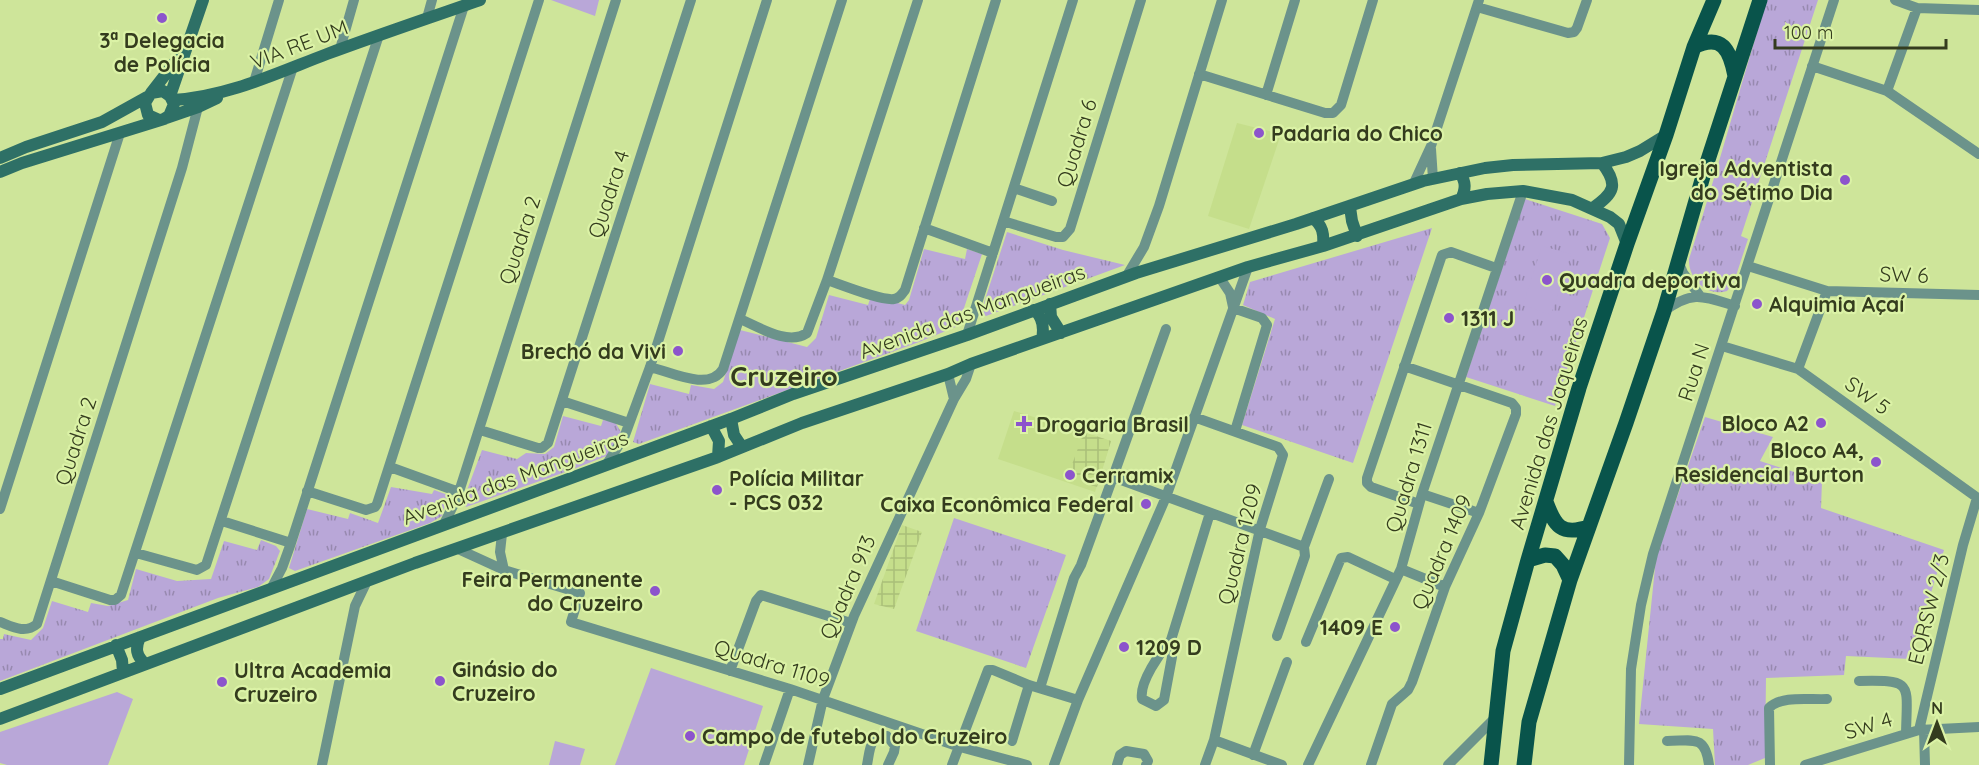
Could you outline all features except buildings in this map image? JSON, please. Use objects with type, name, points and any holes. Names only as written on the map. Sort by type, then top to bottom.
[{"type":"main road","points":[[190,41],[149,95],[145,109],[153,118],[161,119],[169,116],[173,111],[172,98],[176,75],[190,41],[203,0]]},
{"type":"main road","name":"VIA RE UM","points":[[0,172],[161,119],[197,102],[480,0]]},
{"type":"main road","name":"Avenida das Jaqueiras","points":[[1491,765],[1503,651],[1528,560],[1579,388],[1694,47],[1714,0]]},
{"type":"main road","points":[[1524,765],[1529,722],[1570,580],[1664,311],[1677,260],[1760,0]]},
{"type":"main road","points":[[1694,47],[1706,41],[1718,42],[1729,52],[1735,76]]},
{"type":"main road","points":[[176,75],[180,92],[197,102]]},
{"type":"main road","name":"VIA RE UM","points":[[149,95],[163,91],[172,98],[197,102]]},
{"type":"main road","points":[[0,158],[26,147],[102,123],[149,95]]},
{"type":"main road","name":"Avenida das Mangueiras","points":[[0,688],[731,419],[793,394],[967,336],[1125,277],[1433,179],[1513,165],[1602,163],[1633,154],[1665,135]]},
{"type":"main road","points":[[1593,208],[1605,199],[1613,187],[1613,180],[1602,163]]},
{"type":"main road","points":[[1460,173],[1464,179],[1465,189],[1461,199]]},
{"type":"main road","points":[[0,719],[367,581],[718,457],[802,423],[948,374],[1248,267],[1357,236],[1461,199],[1523,191],[1572,200],[1593,208],[1619,224],[1627,244]]},
{"type":"main road","points":[[1350,207],[1357,236]]},
{"type":"main road","points":[[1313,218],[1323,231],[1323,246]]},
{"type":"main road","points":[[1050,304],[1051,317],[1060,333]]},
{"type":"main road","points":[[1034,310],[1039,314],[1042,323],[1042,339]]},
{"type":"main road","points":[[731,419],[734,435],[742,447]]},
{"type":"main road","points":[[711,426],[719,441],[718,457]]},
{"type":"main road","points":[[1546,502],[1553,521],[1564,530],[1577,531],[1589,528]]},
{"type":"main road","points":[[1528,560],[1545,555],[1555,556],[1563,565],[1570,580]]},
{"type":"main road","points":[[140,637],[136,647],[137,653],[145,664]]},
{"type":"main road","points":[[116,645],[122,660],[123,672]]},
{"type":"street","points":[[254,82],[279,0]]},
{"type":"street","points":[[340,49],[354,0]]},
{"type":"street","points":[[427,18],[432,0]]},
{"type":"street","points":[[307,491],[366,510],[377,504],[539,0]]},
{"type":"street","name":"Quadra 2","points":[[444,524],[458,495],[480,430],[616,0]]},
{"type":"street","name":"Quadra 4","points":[[480,430],[542,448],[548,443],[691,0]]},
{"type":"street","points":[[607,464],[625,435],[650,367],[767,0]]},
{"type":"street","points":[[650,367],[696,380],[713,378],[723,369],[842,0]]},
{"type":"street","points":[[740,319],[784,337],[802,336],[807,333],[827,280],[918,0]]},
{"type":"street","points":[[827,280],[885,298],[896,299],[905,290],[996,0]]},
{"type":"street","points":[[967,336],[1072,0]]},
{"type":"street","name":"Quadra 6","points":[[1003,221],[1056,237],[1063,237],[1070,229],[1141,0]]},
{"type":"street","points":[[1125,277],[1144,247],[1159,206],[1222,0]]},
{"type":"street","points":[[1266,95],[1295,0]]},
{"type":"street","points":[[1199,74],[1325,113],[1333,113],[1338,110],[1373,0]]},
{"type":"street","points":[[1413,185],[1431,146],[1478,3],[1568,33],[1578,28],[1587,0]]},
{"type":"street","name":"Rua N","points":[[1629,765],[1631,669],[1653,554],[1834,0]]},
{"type":"street","points":[[1895,0],[1917,8],[1979,10]]},
{"type":"street","points":[[272,587],[291,543],[464,6]]},
{"type":"street","points":[[1887,91],[1917,8]]},
{"type":"street","points":[[136,553],[201,569],[206,565],[379,35]]},
{"type":"street","points":[[1812,66],[1887,91],[1979,154]]},
{"type":"street","points":[[51,581],[110,600],[115,600],[121,595],[293,67]]},
{"type":"street","name":"Quadra 2","points":[[0,622],[23,630],[35,626],[178,179],[197,102]]},
{"type":"street","points":[[0,509],[120,133]]},
{"type":"street","points":[[1431,146],[1433,179]]},
{"type":"street","points":[[1014,188],[1052,201]]},
{"type":"street","name":"Quadra 1311","points":[[1308,765],[1398,574],[1420,499],[1523,191]]},
{"type":"street","points":[[924,228],[993,253]]},
{"type":"street","points":[[1144,247],[1147,270]]},
{"type":"street","points":[[1479,513],[1371,487],[1367,483],[1442,255],[1451,252],[1496,268]]},
{"type":"street","points":[[1677,260],[1683,273],[1700,296]]},
{"type":"street","name":"SW 6","points":[[1748,266],[1827,291],[1979,296]]},
{"type":"street","points":[[1054,765],[1078,700],[1166,497],[1248,267]]},
{"type":"street","points":[[1220,278],[1230,293],[1233,308]]},
{"type":"street","points":[[1798,369],[1827,291]]},
{"type":"street","points":[[1664,311],[1682,300],[1700,296],[1735,306]]},
{"type":"street","points":[[1233,308],[1262,318],[1267,324],[1235,432]]},
{"type":"street","points":[[975,312],[989,327]]},
{"type":"street","points":[[1012,741],[1081,565],[1166,329]]},
{"type":"street","name":"SW 5","points":[[1722,346],[1798,369],[1978,498]]},
{"type":"street","name":"Quadra 913","points":[[808,765],[823,699],[851,623],[971,364]]},
{"type":"street","points":[[1404,366],[1459,384]]},
{"type":"street","points":[[948,374],[954,399]]},
{"type":"street","name":"Quadra 1409","points":[[1371,765],[1392,704],[1408,690],[1412,682],[1445,587],[1479,513],[1516,414],[1516,408],[1512,403],[1459,384]]},
{"type":"street","points":[[562,401],[629,423]]},
{"type":"street","name":"Quadra 1209","points":[[1194,417],[1278,447],[1282,452],[1282,459],[1260,529],[1214,741],[1205,765]]},
{"type":"street","points":[[625,435],[628,456]]},
{"type":"street","points":[[390,467],[458,495],[458,506],[464,517]]},
{"type":"street","points":[[1113,477],[1304,547]]},
{"type":"street","points":[[1277,636],[1305,556],[1304,547],[1329,479]]},
{"type":"street","name":"EQRSW 2/3","points":[[1925,765],[1921,730],[1963,545],[1978,498]]},
{"type":"street","points":[[1171,640],[1159,654],[1142,690],[1142,699],[1155,706],[1164,700],[1172,657],[1171,640],[1210,513]]},
{"type":"street","points":[[222,521],[291,543]]},
{"type":"street","points":[[502,534],[500,552],[504,570]]},
{"type":"street","points":[[458,549],[504,570]]},
{"type":"street","points":[[1306,642],[1341,558],[1348,557],[1445,587]]},
{"type":"street","points":[[285,559],[290,581]]},
{"type":"street","name":"Quadra 1109","points":[[504,570],[580,593],[570,622],[823,699],[992,760],[1022,764]]},
{"type":"street","points":[[322,765],[355,606],[367,581]]},
{"type":"street","points":[[338,592],[355,606]]},
{"type":"street","points":[[730,670],[756,601],[761,595],[851,623]]},
{"type":"street","points":[[1253,755],[1287,662]]},
{"type":"street","points":[[952,765],[988,670],[1078,700]]},
{"type":"street","points":[[1859,681],[1890,680],[1904,686],[1907,694],[1906,734]]},
{"type":"street","points":[[764,765],[790,689]]},
{"type":"street","points":[[1770,765],[1769,708],[1781,701],[1827,699]]},
{"type":"street","points":[[1448,765],[1496,717]]},
{"type":"street","name":"SW 4","points":[[1805,765],[1921,730],[1979,727]]},
{"type":"street","points":[[867,765],[871,744],[875,738],[887,736],[895,746],[888,765]]},
{"type":"street","points":[[1214,741],[1282,765]]},
{"type":"street","points":[[1667,741],[1700,742],[1707,752],[1709,765]]},
{"type":"street","points":[[1117,765],[1120,755],[1126,751],[1144,754],[1148,760],[1146,765]]},
{"type":"shaded area","points":[[1237,123],[1281,134],[1249,229],[1208,216]]},
{"type":"shaded area","points":[[1014,411],[1111,441],[1095,492],[998,459]]},
{"type":"shaded area","points":[[1084,432],[1111,441],[1097,487],[1067,478]]},
{"type":"shaded area","points":[[902,525],[922,532],[894,609],[874,604]]},
{"type":"green space","points":[[551,0],[599,0],[595,16]]},
{"type":"green space","points":[[1767,0],[1818,0],[1741,236],[1748,239],[1734,282],[1727,291],[1712,291],[1700,285],[1695,279],[1689,259]]},
{"type":"green space","points":[[1525,199],[1602,224],[1610,238],[1555,406],[1466,377]]},
{"type":"green space","points":[[1432,228],[1353,463],[1242,425],[1275,319],[1243,305],[1250,282]]},
{"type":"green space","points":[[1007,232],[1063,250],[1125,265],[986,316],[981,312]]},
{"type":"green space","name":"Quadra deportiva","points":[[1542,246],[1571,254],[1551,315],[1523,305]]},
{"type":"green space","points":[[924,249],[965,259],[967,249],[982,254],[958,326],[639,444],[633,442],[650,384],[689,394],[691,385],[714,389],[723,382],[740,330],[807,347],[816,338],[829,295],[868,305],[871,296],[905,305],[909,300]]},
{"type":"green space","points":[[563,416],[601,426],[603,420],[615,422],[621,432],[609,455],[466,507],[463,501],[482,450],[517,459],[526,453],[545,454],[554,447]]},
{"type":"green space","points":[[1705,417],[1773,437],[1760,461],[1822,481],[1821,508],[1944,550],[1911,659],[1846,656],[1844,675],[1766,678],[1765,758],[1748,765],[1715,765],[1713,729],[1639,724],[1656,558]]},
{"type":"green space","points":[[391,487],[432,494],[434,490],[448,495],[442,516],[430,523],[295,571],[289,568],[307,509],[348,519],[350,513],[378,523]]},
{"type":"green space","points":[[954,518],[1066,555],[1026,668],[916,631]]},
{"type":"green space","points":[[261,540],[276,546],[280,551],[269,579],[258,587],[218,598],[0,681],[0,639],[3,639],[4,634],[31,640],[43,628],[52,601],[88,612],[91,603],[108,606],[128,600],[136,569],[177,581],[211,579],[224,541],[257,550]]},
{"type":"green space","name":"Campo de futebol do Cruzeiro","points":[[651,668],[763,706],[744,765],[615,765]]},
{"type":"green space","points":[[117,692],[133,699],[108,765],[7,765],[0,763],[0,732]]},
{"type":"green space","points":[[555,741],[585,749],[580,765],[549,765]]},
{"type":"place","name":"3ª Delegacia de Polícia","points":[[162,18]]},
{"type":"place","name":"Padaria do Chico","points":[[1259,133]]},
{"type":"place","name":"Igreja Adventista do Sétimo Dia","points":[[1845,180]]},
{"type":"place","name":"Quadra deportiva","points":[[1547,280]]},
{"type":"place","name":"Alquimia Açaí","points":[[1757,304]]},
{"type":"place","name":"1311 J","points":[[1449,318]]},
{"type":"place","name":"Brechó da Vivi","points":[[678,351]]},
{"type":"place","name":"Bloco A2","points":[[1821,423]]},
{"type":"place","name":"Drogaria Brasil","points":[[1024,424]]},
{"type":"place","name":"Bloco A4, Residencial Burton","points":[[1876,462]]},
{"type":"place","name":"Cerramix","points":[[1070,475]]},
{"type":"place","name":"Polícia Militar - PCS 032","points":[[717,490]]},
{"type":"place","name":"Caixa Econômica Federal","points":[[1146,504]]},
{"type":"place","name":"Feira Permanente do Cruzeiro","points":[[655,591]]},
{"type":"place","name":"1409 E","points":[[1395,627]]},
{"type":"place","name":"1209 D","points":[[1124,647]]},
{"type":"place","name":"Ginásio do Cruzeiro","points":[[440,681]]},
{"type":"place","name":"Ultra Academia Cruzeiro","points":[[222,682]]},
{"type":"place","name":"Campo de futebol do Cruzeiro","points":[[690,736]]},
{"type":"district","name":"Cruzeiro","points":[[784,376]]}]
